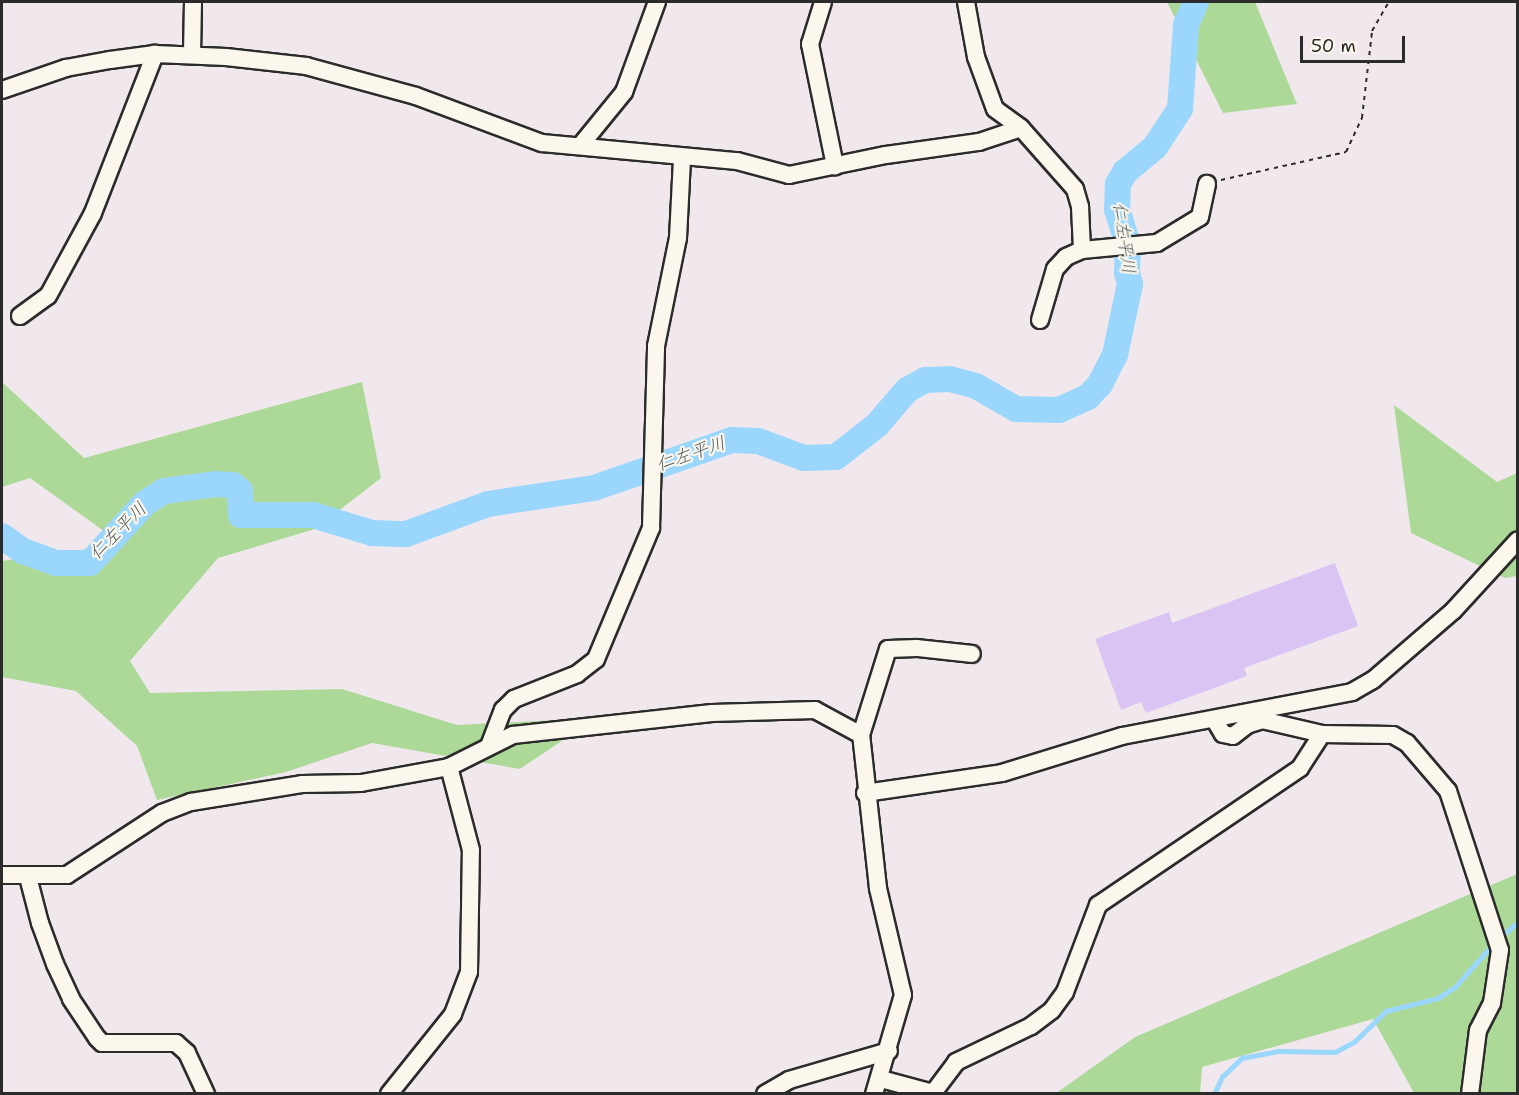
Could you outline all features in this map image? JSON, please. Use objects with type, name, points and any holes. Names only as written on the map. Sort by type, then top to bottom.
[{"type":"street","points":[[192,54],[193,2]]},
{"type":"street","points":[[580,146],[624,92],[657,2]]},
{"type":"street","points":[[823,2],[810,44],[835,166]]},
{"type":"street","points":[[966,2],[984,85],[995,109],[1020,128],[1075,189],[1080,207],[1082,250]]},
{"type":"street","points":[[20,316],[48,296],[93,213],[155,54]]},
{"type":"street","points":[[2,90],[66,68],[155,54],[192,54],[306,66],[416,96],[542,143],[682,158],[737,161],[789,175],[979,142],[1020,128]]},
{"type":"street","points":[[489,746],[503,710],[514,699],[577,674],[602,651],[651,520],[651,452],[656,346],[663,299],[678,238],[682,158]]},
{"type":"street","points":[[1040,320],[1055,269],[1066,257],[1082,250],[1156,243],[1200,217],[1207,184]]},
{"type":"street","points":[[865,793],[1002,772],[1122,736],[1352,692],[1373,681],[1453,611],[1518,540]]},
{"type":"street","points":[[972,654],[917,648],[888,649],[861,735],[865,793],[878,888],[903,995],[878,1086],[933,1093],[956,1062],[1030,1026],[1052,1010],[1065,992],[1098,905],[1156,862],[1300,768],[1322,734]]},
{"type":"street","points":[[2,875],[68,875],[162,813],[191,802],[302,784],[361,783],[449,766],[513,735],[712,713],[815,710],[861,735]]},
{"type":"street","points":[[1214,719],[1223,734],[1233,736],[1247,725],[1262,720],[1322,734],[1393,735],[1407,743],[1448,791],[1500,950],[1492,1003],[1478,1030],[1470,1094]]},
{"type":"street","points":[[389,1094],[453,1014],[469,972],[473,938],[471,849],[449,766]]},
{"type":"street","points":[[28,876],[40,923],[56,964],[71,999],[97,1038],[102,1043],[176,1043],[187,1053],[206,1094]]},
{"type":"street","points":[[765,1094],[789,1080],[889,1051]]},
{"type":"path","points":[[1207,184],[1346,152],[1362,118],[1372,31],[1389,2]]},
{"type":"green space","points":[[1167,2],[1255,2],[1297,104],[1223,113]]},
{"type":"green space","points":[[2,382],[84,458],[362,382],[381,478],[315,529],[218,558],[130,661],[150,693],[342,689],[457,725],[596,718],[520,769],[372,743],[286,772],[157,800],[137,746],[76,691],[2,677],[2,561],[122,544],[30,478],[2,487]]},
{"type":"green space","points":[[1394,405],[1497,482],[1517,473],[1517,576],[1505,578],[1411,533]]},
{"type":"green space","points":[[1517,874],[1517,1093],[1414,1093],[1373,1019],[1202,1067],[1200,1093],[1055,1094],[1135,1037]]},
{"type":"building","points":[[1335,563],[1358,626],[1244,668],[1247,676],[1146,713],[1141,702],[1121,710],[1095,639],[1169,612],[1172,623]]},
{"type":"waterway","name":"仁左平川","points":[[2,536],[23,551],[56,563],[90,563],[145,503],[164,491],[216,484],[233,485],[240,491],[241,515],[313,515],[372,533],[406,534],[488,504],[594,488],[732,440],[758,441],[804,458],[836,457],[877,425],[907,390],[925,380],[950,379],[976,386],[1016,409],[1059,410],[1088,397],[1100,384],[1115,355],[1130,284],[1127,273],[1128,245],[1117,210],[1118,184],[1125,172],[1155,147],[1180,109],[1186,25],[1196,2]]},
{"type":"waterway","points":[[1499,938],[1518,922]]},
{"type":"waterway","points":[[1214,1094],[1222,1077],[1242,1058],[1278,1051],[1335,1052],[1354,1042],[1386,1011],[1438,998],[1455,987],[1493,944]]}]
